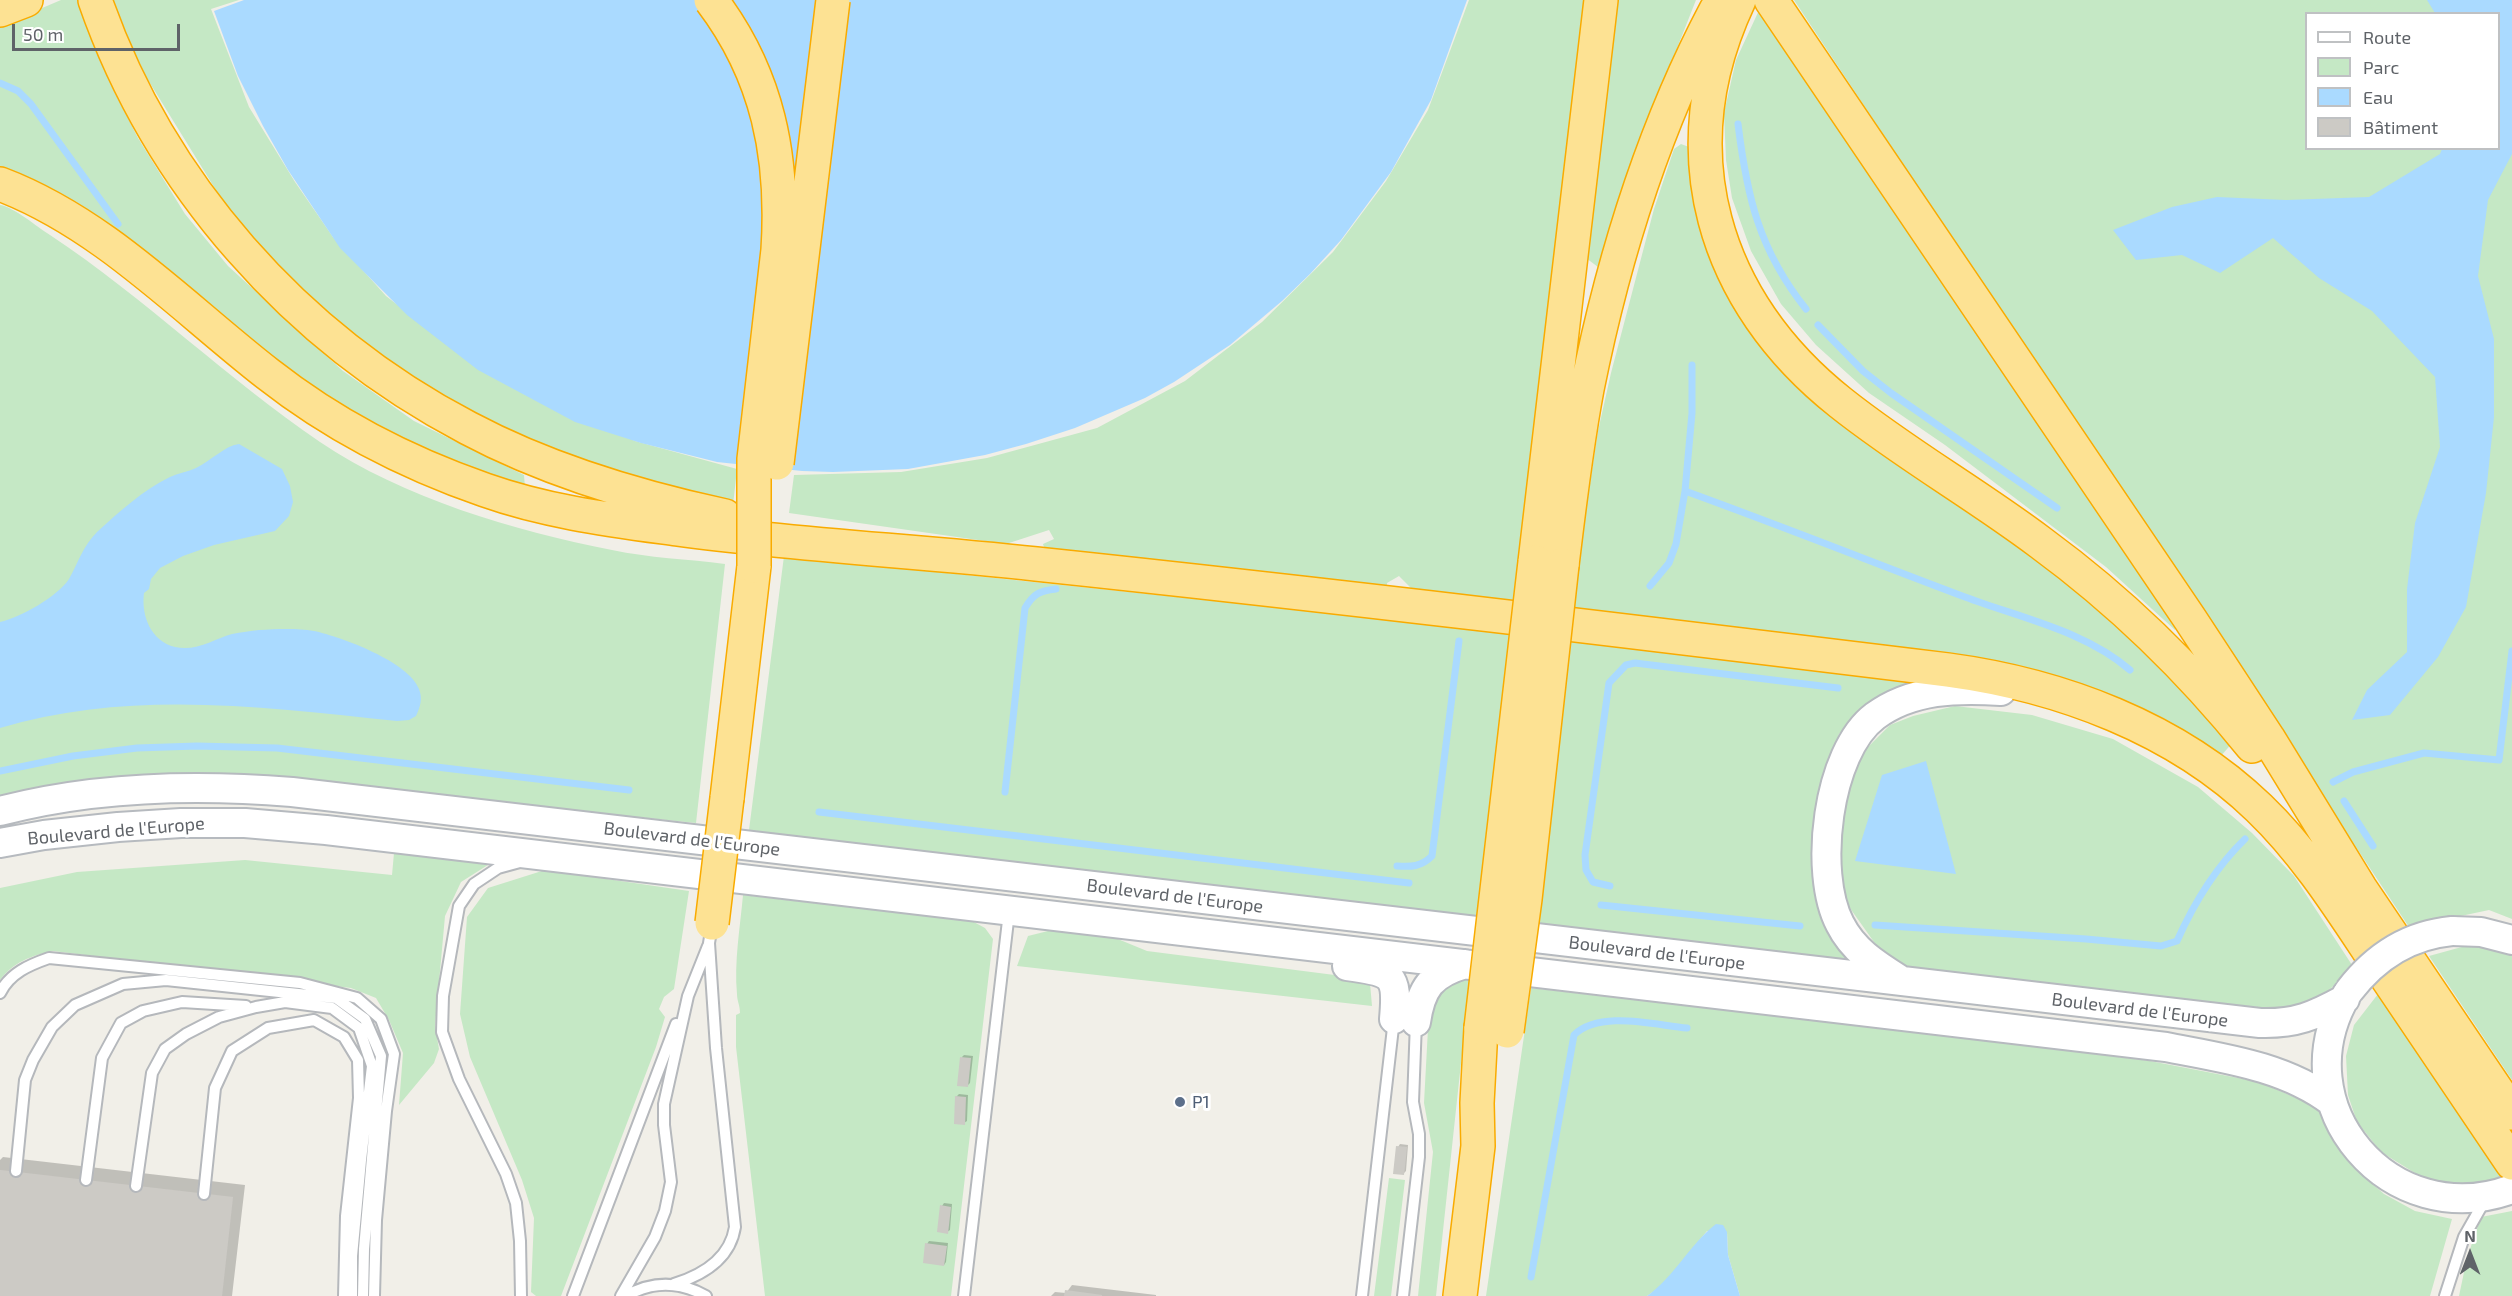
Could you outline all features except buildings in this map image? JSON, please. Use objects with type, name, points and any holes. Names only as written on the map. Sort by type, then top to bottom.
[{"type":"highway","points":[[0,10],[26,0]]},
{"type":"highway","points":[[711,0],[735,35],[756,80],[766,109],[778,164],[780,216],[778,249],[753,478],[754,566]]},
{"type":"highway","points":[[711,933],[754,566],[777,459],[833,0]]},
{"type":"highway","points":[[1460,1296],[1478,1146],[1477,1103],[1494,1029],[1549,564],[1600,0]]},
{"type":"highway","points":[[1549,564],[1615,274],[1659,136],[1698,43],[1722,0]]},
{"type":"highway","points":[[1738,0],[1717,57],[1709,94],[1705,176],[1718,234],[1743,290],[1757,312],[1795,358],[1840,402],[2040,542],[2096,586],[2147,631],[2173,656],[2234,724],[2360,888]]},
{"type":"highway","points":[[1771,0],[2197,628],[2274,747],[2360,888],[2512,1113]]},
{"type":"highway","points":[[100,14],[140,103],[182,173],[237,246],[291,302],[325,332],[397,386],[437,411],[508,448],[550,465],[680,506],[770,525],[1032,563],[1982,675],[2034,686],[2121,719],[2186,752],[2243,794],[2278,828],[2337,904],[2512,1163]]},
{"type":"highway","points":[[0,184],[35,200],[95,236],[266,372],[330,417],[408,460],[449,477],[536,505],[622,521],[808,543],[1032,563]]},
{"type":"main road","points":[[1903,982],[1874,964],[1854,945],[1835,915],[1829,893],[1827,868],[1830,811],[1840,767],[1854,739],[1873,718],[1886,709],[1916,696],[1935,691],[1985,690],[2075,700]]},
{"type":"main road","name":"Boulevard de l'Europe","points":[[0,811],[45,802],[142,789],[216,787],[292,792],[2260,1023],[2287,1023],[2307,1019],[2347,995]]},
{"type":"main road","name":"Boulevard de l'Europe","points":[[0,843],[36,836],[140,825],[223,823],[326,830],[2166,1047],[2260,1068],[2302,1083],[2332,1102]]},
{"type":"main road","points":[[1104,922],[1160,940],[1196,948],[1356,967],[1382,973],[1390,978],[1395,986],[1405,1021]]},
{"type":"main road","points":[[2497,1194],[2461,1199],[2435,1197],[2410,1189],[2388,1177],[2367,1161],[2351,1141],[2332,1102],[2328,1075],[2328,1049],[2334,1023],[2347,995],[2366,971],[2394,949],[2418,938],[2452,931],[2481,932],[2512,940]]},
{"type":"main road","points":[[1405,1021],[1433,978],[1465,964]]},
{"type":"lane","points":[[520,1296],[520,1241],[516,1203],[506,1174],[459,1079],[442,1032],[443,996],[459,906],[474,884],[498,868],[542,856]]},
{"type":"lane","points":[[964,1296],[1009,910]]},
{"type":"lane","points":[[573,1296],[711,933]]},
{"type":"lane","points":[[626,1296],[649,1286],[674,1284],[698,1276],[720,1259],[731,1245],[735,1227],[716,1048],[711,933]]},
{"type":"lane","points":[[0,993],[11,978],[24,967],[49,958],[300,983],[357,998],[381,1019],[394,1054],[386,1111],[376,1220],[374,1296]]},
{"type":"lane","points":[[16,1172],[26,1080],[33,1060],[52,1027],[75,1005],[123,984],[165,980],[336,998],[365,1019],[381,1056],[364,1249],[363,1296]]},
{"type":"lane","points":[[621,1296],[655,1237],[665,1211],[671,1182],[664,1104],[688,996]]},
{"type":"lane","points":[[86,1180],[102,1058],[121,1023],[143,1011],[182,1002],[256,1007]]},
{"type":"lane","points":[[136,1186],[152,1073],[156,1061],[165,1049],[186,1034],[219,1017],[256,1007],[285,1002],[332,1008],[359,1028],[372,1066],[352,1256],[352,1296]]},
{"type":"lane","points":[[204,1194],[215,1088],[232,1052],[268,1028],[314,1020],[344,1037],[358,1060],[359,1098],[346,1216],[344,1296]]},
{"type":"lane","points":[[1362,1296],[1405,1021]]},
{"type":"lane","points":[[1403,1296],[1419,1157],[1419,1134],[1413,1102],[1405,1021]]},
{"type":"lane","points":[[2445,1296],[2464,1237],[2497,1194]]},
{"type":"lane","points":[[674,1284],[706,1296]]},
{"type":"green space","points":[[61,0],[77,0],[115,93],[138,138],[185,214],[228,266],[343,371],[414,421],[524,475],[525,488],[410,447],[331,405],[48,189],[0,167],[0,26]]},
{"type":"green space","points":[[113,0],[239,0],[211,9],[249,107],[295,182],[333,237],[386,296],[456,350],[635,441],[737,469],[733,505],[559,454],[463,409],[388,366],[305,298],[235,221],[140,67]]},
{"type":"green space","points":[[1469,0],[1584,0],[1529,469],[1517,603],[1414,591],[1399,576],[1387,583],[1387,588],[1046,553],[1043,544],[1054,539],[1049,530],[1006,544],[789,513],[794,475],[901,472],[987,458],[1097,428],[1185,381],[1262,322],[1333,252],[1386,181],[1428,110]]},
{"type":"green space","points":[[1617,0],[1696,0],[1644,132],[1602,270],[1586,258]]},
{"type":"green space","points":[[1794,0],[2512,0],[2512,919],[2489,910],[2409,927]]},
{"type":"green space","points":[[1761,6],[2178,623],[2175,630],[2106,567],[1945,445],[1869,393],[1816,345],[1781,304],[1751,251],[1732,198],[1726,160],[1724,113],[1736,60]]},
{"type":"green space","points":[[1681,144],[1689,147],[1693,155],[1722,279],[2069,579],[2235,740],[2219,758],[2175,728],[1571,608],[1598,431],[1611,373],[1654,209],[1674,149]]},
{"type":"green space","points":[[0,205],[19,213],[85,259],[252,392],[320,442],[387,480],[461,510],[537,533],[626,553],[725,564],[696,823],[263,779],[0,798]]},
{"type":"green space","points":[[784,556],[1513,632],[1479,920],[749,830]]},
{"type":"green space","points":[[1568,640],[1918,681],[1865,707],[1839,734],[1823,785],[1816,854],[1817,907],[1831,933],[1855,961],[1534,924]]},
{"type":"green space","points":[[1955,706],[2032,715],[2113,739],[2198,787],[2252,833],[2294,876],[2352,965],[2318,1003],[2278,1009],[1938,976],[1896,967],[1879,949],[1847,904],[1834,857],[1854,761],[1890,725],[1913,716]]},
{"type":"green space","points":[[394,853],[491,863],[461,882],[445,916],[435,1026],[439,1049],[434,1063],[399,1105],[403,1053],[389,1020],[376,998],[351,988],[53,951],[23,961],[0,980],[0,888],[77,872],[245,860],[392,875]]},
{"type":"green space","points":[[545,870],[689,891],[674,989],[664,997],[659,1009],[665,1017],[656,1047],[561,1296],[536,1296],[531,1292],[534,1218],[522,1180],[470,1057],[460,1014],[467,917],[488,888]]},
{"type":"green space","points":[[743,895],[972,921],[985,928],[993,939],[951,1296],[765,1296],[736,1047],[736,1015],[740,1013],[736,982],[737,957]]},
{"type":"green space","points":[[1052,930],[1108,935],[1147,951],[1358,978],[1370,983],[1372,1006],[1017,966],[1028,936]]},
{"type":"green space","points":[[2469,945],[2502,951],[2512,956],[2512,1080],[2429,956]]},
{"type":"green space","points":[[1461,979],[1470,979],[1436,1296],[1418,1296],[1433,1152],[1424,1103],[1429,1010],[1441,990]]},
{"type":"green space","points":[[1531,988],[1920,1032],[2150,1061],[2259,1082],[2308,1103],[2327,1118],[2337,1141],[2357,1170],[2384,1194],[2415,1211],[2452,1219],[2430,1296],[1740,1296],[1728,1255],[1727,1232],[1707,1231],[1664,1284],[1647,1296],[1486,1296]]},
{"type":"green space","points":[[2378,994],[2503,1177],[2473,1188],[2431,1183],[2381,1152],[2357,1122],[2348,1095],[2346,1056],[2354,1025]]},
{"type":"green space","points":[[1389,1178],[1405,1180],[1391,1296],[1374,1296]]},
{"type":"green space","points":[[2512,1211],[2512,1296],[2459,1296],[2467,1258],[2481,1217]]},
{"type":"water","points":[[244,0],[1467,0],[1431,100],[1391,172],[1341,240],[1310,274],[1230,345],[1145,398],[1075,428],[1026,444],[985,455],[908,469],[833,472],[717,462],[641,443],[575,422],[478,370],[407,315],[340,248],[288,170],[263,126],[238,76],[214,11]]},
{"type":"water","points":[[2427,0],[2512,0],[2512,154],[2488,200],[2478,276],[2494,339],[2494,417],[2486,493],[2466,607],[2438,657],[2390,715],[2352,720],[2367,690],[2407,652],[2407,589],[2415,523],[2440,447],[2435,377],[2372,311],[2319,278],[2273,238],[2220,273],[2182,255],[2136,260],[2113,230],[2172,207],[2217,197],[2286,200],[2369,197],[2440,154],[2442,150],[2500,150],[2500,12],[2434,12]]},
{"type":"water","points":[[239,444],[282,469],[290,486],[293,502],[289,516],[275,531],[214,545],[183,556],[160,568],[151,579],[149,589],[144,593],[144,610],[149,626],[167,644],[183,648],[198,646],[232,634],[259,630],[301,629],[326,634],[389,660],[413,679],[421,696],[416,716],[409,720],[397,721],[248,707],[148,705],[98,708],[49,716],[0,728],[0,622],[28,611],[56,593],[69,579],[92,537],[141,495],[160,482],[196,468],[233,445]]},
{"type":"water","points":[[1926,761],[1956,874],[1855,861],[1882,775]]},
{"type":"water","points":[[1716,1224],[1723,1225],[1727,1232],[1728,1255],[1740,1296],[1647,1296],[1666,1279],[1706,1232]]},
{"type":"waterway","points":[[0,83],[18,91],[31,104],[118,224]]},
{"type":"waterway","points":[[1738,124],[1751,199],[1766,244],[1790,287],[1806,309]]},
{"type":"waterway","points":[[1818,325],[1863,371],[1891,393],[2057,508]]},
{"type":"waterway","points":[[1692,365],[1692,413],[1685,491],[1965,597],[2073,635],[2093,645],[2130,670]]},
{"type":"waterway","points":[[1650,586],[1669,563],[1676,544],[1685,491]]},
{"type":"waterway","points":[[1005,792],[1025,608],[1038,594],[1056,589]]},
{"type":"waterway","points":[[1397,866],[1416,866],[1432,856],[1459,641]]},
{"type":"waterway","points":[[2333,782],[2353,772],[2424,753],[2499,760],[2512,651]]},
{"type":"waterway","points":[[1610,886],[1593,882],[1586,870],[1585,855],[1609,683],[1626,665],[1635,663],[1838,688]]},
{"type":"waterway","points":[[0,771],[73,756],[137,748],[197,746],[277,748],[629,790]]},
{"type":"waterway","points":[[2344,801],[2373,846]]},
{"type":"waterway","points":[[819,812],[1409,883]]},
{"type":"waterway","points":[[1875,925],[2161,946],[2177,941],[2206,887],[2245,839]]},
{"type":"waterway","points":[[1601,905],[1800,926]]},
{"type":"waterway","points":[[1531,1277],[1574,1035],[1585,1027],[1612,1021],[1644,1022],[1687,1028]]},
{"type":"place","name":"P1","points":[[1180,1102]]}]
